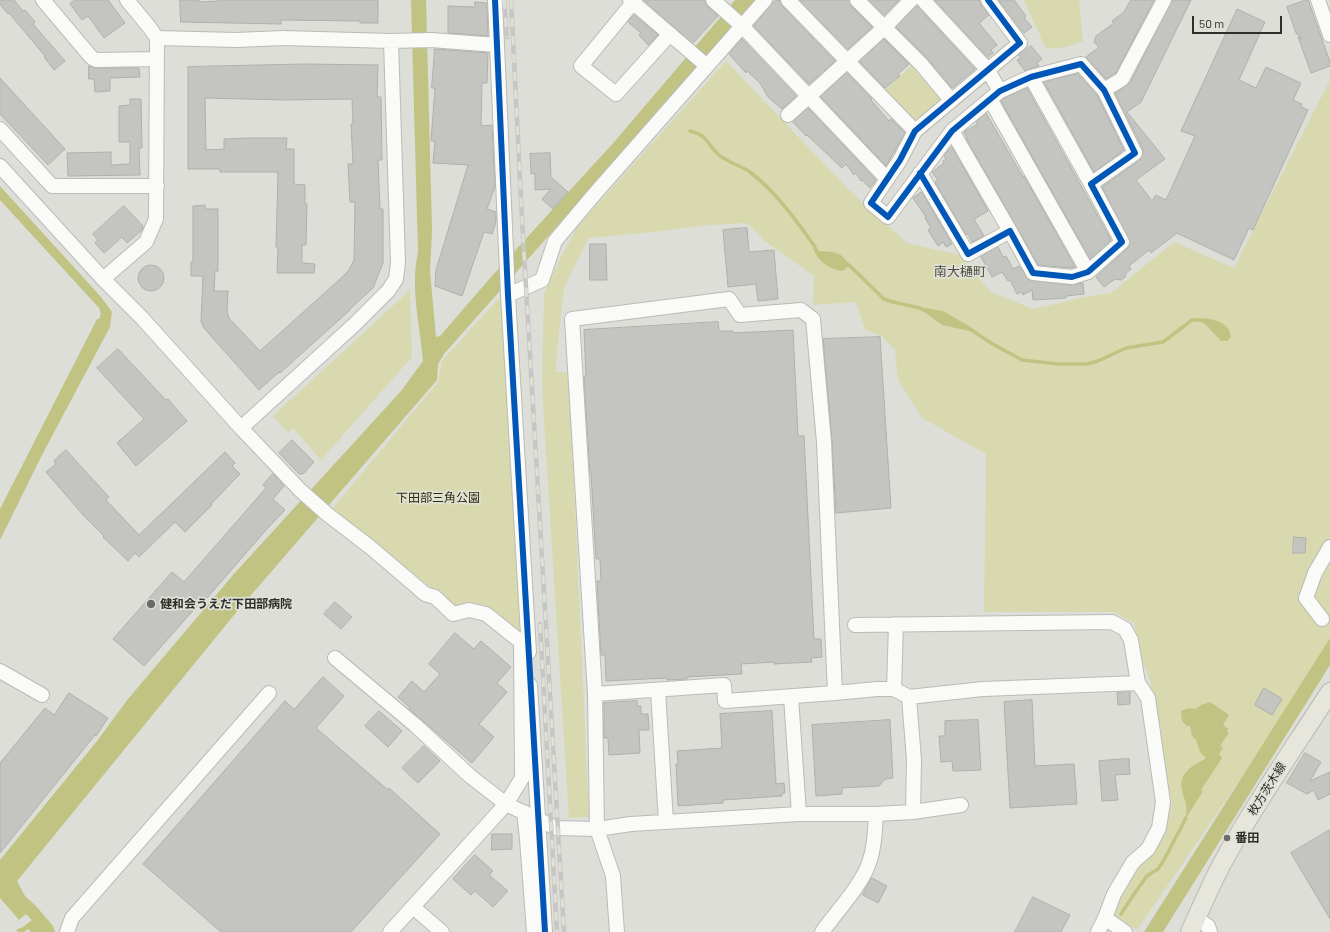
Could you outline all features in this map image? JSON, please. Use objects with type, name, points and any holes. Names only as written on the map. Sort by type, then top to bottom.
[{"type":"main road","name":"枚方茨木線","points":[[1193,925],[1212,884],[1245,825],[1330,692]]},
{"type":"street","points":[[43,0],[91,57],[96,60],[157,59]]},
{"type":"street","points":[[103,279],[146,242],[156,219],[157,38],[127,0]]},
{"type":"street","points":[[494,0],[508,295],[538,819],[546,932]]},
{"type":"street","points":[[713,0],[742,26],[888,179]]},
{"type":"street","points":[[508,295],[542,280],[555,241],[764,0]]},
{"type":"street","points":[[788,0],[848,60],[915,131]]},
{"type":"street","points":[[858,0],[921,64],[951,100]]},
{"type":"street","points":[[788,115],[885,27],[911,0]]},
{"type":"street","points":[[923,0],[988,69],[995,95],[1088,272]]},
{"type":"street","points":[[988,0],[1020,43],[915,131],[900,160],[871,203],[888,217],[952,131],[995,95],[1031,77],[1081,64],[1104,90],[1135,153],[1091,184]]},
{"type":"street","points":[[1104,90],[1122,79],[1164,0]]},
{"type":"street","points":[[1318,0],[1330,35]]},
{"type":"street","points":[[670,34],[616,94],[580,66],[633,1],[707,66]]},
{"type":"street","points":[[157,38],[236,40],[283,38],[391,42],[432,40],[497,45]]},
{"type":"street","points":[[241,428],[355,324],[388,291],[396,279],[398,263],[391,42]]},
{"type":"street","points":[[952,131],[1033,273],[1072,277],[1088,272],[1122,242],[1031,77]]},
{"type":"street","points":[[0,129],[52,186],[157,186]]},
{"type":"street","points":[[0,166],[300,490],[327,514],[370,546],[425,594],[435,597],[453,614],[469,610],[486,614],[521,642],[522,778],[506,804],[390,932]]},
{"type":"street","points":[[920,173],[968,254],[1010,231]]},
{"type":"street","points":[[617,932],[613,876],[597,829],[595,694],[572,319],[729,299],[740,315],[801,310],[813,319],[824,442],[835,693]]},
{"type":"street","points":[[1322,619],[1306,598],[1315,573],[1330,547]]},
{"type":"street","points":[[855,625],[1112,622],[1125,630],[1131,640],[1138,683],[1148,698],[1163,802],[1159,828],[1148,849],[1133,862],[1114,894],[1098,932]]},
{"type":"street","points":[[894,689],[896,624]]},
{"type":"street","points":[[335,658],[415,725],[470,776],[506,804],[556,828],[597,829],[631,824],[799,814],[876,814],[913,812],[961,805]]},
{"type":"street","points":[[0,671],[42,695]]},
{"type":"street","points":[[595,694],[724,685],[725,701],[791,697],[877,689],[894,689],[909,697],[983,688],[1138,683]]},
{"type":"street","points":[[658,690],[666,822]]},
{"type":"street","points":[[67,932],[72,918],[269,693]]},
{"type":"street","points":[[791,697],[799,814]]},
{"type":"street","points":[[909,697],[914,760],[913,812]]},
{"type":"street","points":[[524,812],[534,932]]},
{"type":"street","points":[[822,932],[843,906],[870,861],[875,839],[876,814]]},
{"type":"street","points":[[413,907],[442,932]]},
{"type":"street","points":[[1105,918],[1125,932]]},
{"type":"street","points":[[1193,925],[1208,926],[1210,932]]},
{"type":"green space","points":[[1024,0],[1079,0],[1083,41],[1066,47],[1046,49]]},
{"type":"green space","points":[[726,61],[848,189],[907,243],[959,255],[991,292],[1033,309],[1084,297],[1111,293],[1174,242],[1234,268],[1330,80],[1330,639],[1263,746],[1137,930],[1111,915],[1136,872],[1164,833],[1172,804],[1150,680],[1141,658],[1134,623],[1113,612],[984,612],[986,454],[922,418],[898,380],[895,350],[882,336],[865,330],[856,302],[813,305],[814,276],[765,241],[747,223],[710,225],[589,238],[564,288],[556,372],[569,372],[589,817],[569,818],[543,404],[542,377],[544,294],[577,227]]},
{"type":"green space","points":[[913,64],[942,95],[936,105],[920,122],[913,122],[883,92]]},
{"type":"green space","points":[[410,290],[412,357],[321,460],[293,428],[288,433],[273,416]]},
{"type":"green space","name":"下田部三角公園","points":[[501,296],[521,635],[483,604],[456,605],[433,589],[332,509],[438,382],[442,361]]},
{"type":"shaded area","points":[[411,0],[426,0],[432,231],[430,271],[436,337],[440,336],[491,277],[615,141],[735,0],[756,0],[444,354],[438,364],[437,380],[239,609],[17,881],[25,896],[36,906],[53,926],[55,932],[31,932],[28,929],[24,932],[18,932],[16,930],[32,920],[26,914],[19,920],[0,898],[0,860],[97,741],[128,699],[233,575],[401,391],[423,361],[415,293],[418,252]]},
{"type":"shaded area","points":[[0,186],[101,297],[112,312],[110,327],[42,455],[0,540],[0,509],[97,319],[99,319],[101,314],[99,308],[0,200]]},
{"type":"shaded area","points":[[816,247],[819,251],[833,252],[841,255],[850,265],[843,271],[829,267],[821,261],[815,253],[813,248]]},
{"type":"shaded area","points":[[920,307],[943,311],[971,327],[969,331],[942,325],[926,313],[919,310]]},
{"type":"shaded area","points":[[1201,318],[1220,322],[1228,328],[1231,337],[1227,341],[1221,341],[1205,324],[1199,321]]},
{"type":"shaded area","points":[[1330,638],[1330,665],[1163,932],[1144,932]]},
{"type":"shaded area","points":[[1210,702],[1229,715],[1223,725],[1228,729],[1227,732],[1229,733],[1220,746],[1223,748],[1219,754],[1222,758],[1201,790],[1203,791],[1186,818],[1186,807],[1181,784],[1182,780],[1189,769],[1206,758],[1200,752],[1196,740],[1192,736],[1190,726],[1187,726],[1182,721],[1181,711],[1189,708],[1195,709]]},
{"type":"building","points":[[0,0],[14,0],[23,11],[25,10],[35,22],[33,24],[65,61],[54,70],[44,57],[45,56],[0,4]]},
{"type":"building","points":[[75,0],[108,0],[125,23],[104,38],[88,16],[82,20],[70,4]]},
{"type":"building","points":[[180,0],[199,0],[199,2],[218,0],[378,0],[378,23],[360,23],[360,21],[281,20],[281,24],[181,22]]},
{"type":"building","points":[[644,0],[705,0],[707,6],[718,16],[693,43]]},
{"type":"building","points":[[776,0],[779,0],[782,6],[835,61],[809,84],[754,26]]},
{"type":"building","points":[[800,0],[849,0],[851,6],[872,27],[848,49]]},
{"type":"building","points":[[869,0],[899,0],[884,15]]},
{"type":"building","points":[[935,0],[980,0],[981,5],[989,15],[979,23],[997,45],[991,50],[993,53],[988,57]]},
{"type":"building","points":[[999,0],[1014,0],[1026,16],[1024,18],[1032,27],[1024,33]]},
{"type":"building","points":[[1131,0],[1154,0],[1116,73],[1106,79],[1086,57],[1099,47],[1094,42],[1096,36],[1114,23],[1112,21],[1124,12]]},
{"type":"building","points":[[1172,0],[1191,0],[1141,102],[1127,112],[1165,159],[1136,180],[1152,201],[1156,195],[1166,200],[1195,136],[1181,131],[1237,9],[1265,22],[1239,80],[1256,88],[1266,67],[1301,83],[1293,100],[1302,104],[1301,107],[1308,110],[1253,230],[1249,228],[1234,260],[1177,233],[1151,253],[1149,250],[1129,266],[1131,269],[1121,280],[1115,279],[1104,287],[1096,277],[1128,248],[1130,242],[1102,187],[1140,160],[1143,153],[1143,149],[1115,93],[1130,83]]},
{"type":"building","points":[[1308,0],[1330,62],[1330,66],[1311,73],[1298,37],[1302,39],[1296,33],[1287,7]]},
{"type":"building","points":[[475,2],[487,3],[488,36],[448,33],[448,6],[475,7]]},
{"type":"building","points":[[917,6],[975,69],[952,88],[927,58],[896,27]]},
{"type":"building","points":[[634,15],[658,35],[648,45],[639,35],[641,33],[628,22]]},
{"type":"building","points":[[742,39],[796,96],[782,109],[768,97],[760,83],[747,71],[746,73],[729,54]]},
{"type":"building","points":[[884,39],[909,64],[898,74],[900,76],[885,88],[860,62]]},
{"type":"building","points":[[1031,46],[1042,59],[1037,63],[1039,66],[1025,71],[1017,60],[1021,58],[1019,55]]},
{"type":"building","points":[[435,49],[488,53],[487,83],[482,83],[481,126],[492,125],[495,186],[487,209],[496,212],[496,222],[492,234],[484,232],[462,296],[435,286],[436,270],[468,165],[433,163],[435,141],[431,141],[435,88],[432,88]]},
{"type":"building","points":[[304,64],[378,65],[377,97],[381,97],[382,160],[378,160],[380,209],[383,209],[383,263],[373,288],[280,373],[279,372],[259,390],[203,327],[201,322],[203,276],[191,276],[191,262],[193,262],[193,206],[205,205],[205,209],[218,209],[218,271],[215,271],[214,291],[228,291],[227,312],[229,318],[260,351],[340,279],[349,270],[354,260],[355,202],[350,202],[348,164],[353,164],[351,124],[353,124],[352,99],[284,100],[205,98],[206,150],[224,149],[224,139],[249,138],[287,138],[286,149],[294,149],[294,184],[305,185],[305,204],[307,204],[306,245],[302,245],[302,263],[315,264],[314,273],[277,273],[278,247],[276,247],[278,172],[220,172],[220,169],[188,169],[188,67]]},
{"type":"building","points":[[89,66],[96,68],[139,68],[140,77],[110,78],[110,91],[95,92],[94,79],[89,79]]},
{"type":"building","points":[[847,73],[872,99],[871,100],[889,121],[891,119],[905,133],[886,166],[821,97]]},
{"type":"building","points":[[1078,74],[1097,95],[1124,150],[1094,172],[1044,82]]},
{"type":"building","points":[[0,78],[65,149],[48,165],[0,114]]},
{"type":"building","points":[[1027,88],[1111,240],[1090,259],[1001,101]]},
{"type":"building","points":[[130,99],[141,99],[142,148],[139,148],[140,175],[68,176],[67,153],[111,152],[111,165],[130,164],[130,142],[119,142],[119,106],[130,105]]},
{"type":"building","points":[[808,108],[876,180],[870,188],[862,180],[861,181],[856,173],[854,175],[846,164],[842,168],[807,135],[806,136],[793,122]]},
{"type":"building","points":[[986,113],[1023,177],[1024,176],[1075,267],[1071,268],[1038,265],[966,138],[964,132],[978,124],[976,122]]},
{"type":"building","points":[[952,147],[988,211],[974,219],[984,236],[972,242],[968,234],[966,235],[935,182],[938,180],[932,172],[944,163],[943,161],[946,159],[944,156]]},
{"type":"building","points":[[550,153],[551,177],[568,192],[553,209],[542,199],[551,189],[535,190],[535,173],[531,174],[530,154]]},
{"type":"building","points":[[922,192],[952,244],[946,247],[943,242],[938,246],[928,230],[931,228],[925,218],[926,217],[913,198]]},
{"type":"building","points":[[124,206],[143,226],[142,230],[127,243],[122,237],[104,253],[95,243],[98,240],[93,234]]},
{"type":"building","points":[[747,228],[749,252],[774,250],[778,299],[758,301],[756,284],[728,287],[723,230]]},
{"type":"building","points":[[590,244],[606,244],[607,280],[590,280]]},
{"type":"building","points":[[998,247],[1003,257],[1006,256],[1013,269],[1019,266],[1029,280],[1071,285],[1083,283],[1084,294],[1066,296],[1066,298],[1033,300],[1032,290],[1023,295],[1022,292],[1017,294],[1010,280],[1008,281],[1002,272],[992,277],[981,257]]},
{"type":"building","points":[[151,265],[161,268],[164,278],[161,288],[151,291],[141,288],[138,278],[141,268]]},
{"type":"building","points":[[718,322],[719,331],[733,331],[734,333],[793,330],[798,436],[804,436],[814,639],[821,639],[822,657],[811,658],[812,662],[741,664],[742,674],[687,677],[687,679],[667,680],[667,678],[606,681],[605,655],[601,655],[597,581],[601,581],[600,559],[596,559],[590,474],[584,376],[586,376],[584,330]]},
{"type":"building","points":[[880,337],[891,508],[836,513],[832,441],[823,339]]},
{"type":"building","points":[[118,349],[166,400],[168,399],[187,421],[136,466],[117,443],[144,419],[97,368]]},
{"type":"building","points":[[292,440],[314,462],[303,474],[299,474],[279,453]]},
{"type":"building","points":[[66,450],[109,497],[106,500],[139,535],[225,452],[235,463],[232,466],[240,474],[185,532],[175,522],[139,557],[135,553],[128,561],[103,537],[104,536],[84,516],[46,472],[56,464],[54,461]]},
{"type":"building","points":[[273,474],[284,486],[273,499],[285,510],[144,666],[113,639],[172,572],[184,582],[266,488],[263,485]]},
{"type":"building","points":[[1294,537],[1306,538],[1305,553],[1293,553]]},
{"type":"building","points":[[335,602],[352,617],[341,629],[324,614]]},
{"type":"building","points":[[455,633],[474,649],[481,641],[511,667],[497,683],[507,692],[479,724],[494,737],[472,763],[409,709],[410,708],[398,697],[412,681],[424,692],[440,674],[429,664]]},
{"type":"building","points":[[323,677],[344,696],[316,728],[388,790],[389,788],[440,834],[351,932],[221,932],[143,864],[285,701],[294,709]]},
{"type":"building","points":[[1264,688],[1282,699],[1272,715],[1255,705]]},
{"type":"building","points":[[1130,692],[1130,704],[1118,705],[1117,693]]},
{"type":"building","points":[[69,693],[108,718],[96,736],[95,735],[0,853],[0,763],[45,708],[54,715]]},
{"type":"building","points":[[1032,700],[1035,766],[1074,764],[1077,804],[1010,808],[1004,702]]},
{"type":"building","points":[[637,701],[637,706],[641,706],[641,714],[648,714],[649,730],[639,730],[640,753],[609,755],[608,738],[604,738],[604,703]]},
{"type":"building","points":[[379,711],[402,731],[388,747],[365,726]]},
{"type":"building","points":[[772,711],[776,784],[784,783],[785,793],[782,793],[782,796],[723,800],[723,803],[678,806],[676,764],[678,764],[677,751],[722,748],[720,714]]},
{"type":"building","points":[[890,720],[893,778],[885,779],[879,786],[842,788],[842,794],[816,796],[812,725]]},
{"type":"building","points":[[978,720],[981,770],[953,771],[952,761],[941,762],[939,736],[945,736],[945,721]]},
{"type":"building","points":[[424,746],[440,761],[418,783],[402,768]]},
{"type":"building","points":[[1305,753],[1321,762],[1310,781],[1330,772],[1330,794],[1318,800],[1314,790],[1307,794],[1287,783]]},
{"type":"building","points":[[1129,759],[1130,774],[1115,775],[1118,800],[1102,801],[1099,761]]},
{"type":"building","points":[[1330,830],[1330,919],[1291,853]]},
{"type":"building","points":[[492,834],[512,834],[512,849],[492,850]]},
{"type":"building","points":[[475,855],[493,871],[489,875],[508,891],[493,907],[475,891],[471,895],[453,879]]},
{"type":"building","points":[[872,878],[887,886],[878,903],[863,895]]},
{"type":"building","points":[[1033,897],[1070,915],[1061,932],[1015,932]]},
{"type":"waterway","points":[[690,131],[704,137],[721,157],[750,172],[768,188],[785,207],[815,247]]},
{"type":"waterway","points":[[849,265],[884,299],[920,308]]},
{"type":"waterway","points":[[970,329],[991,343],[1022,360],[1058,364],[1087,364],[1098,361],[1126,348],[1163,342],[1192,320],[1200,320]]},
{"type":"waterway","points":[[1121,914],[1147,876],[1158,869],[1186,818]]},
{"type":"railway","points":[[504,0],[507,37]]},
{"type":"railway","points":[[511,0],[522,219],[564,932]]},
{"type":"railway","points":[[540,624],[557,932]]},
{"type":"cycle path","points":[[495,0],[508,295],[545,932]]},
{"type":"cycle path","points":[[920,173],[968,254],[1010,231],[1033,273],[1072,277],[1088,272],[1122,242],[1091,184],[1135,153],[1104,90],[1081,64],[1031,77],[1000,91],[952,131],[888,217],[871,203],[900,160],[915,131],[1020,43],[988,0]]},
{"type":"place","name":"健和会うえだ下田部病院","points":[[151,604]]},
{"type":"place","name":"番田","points":[[1227,838]]},
{"type":"district","name":"南大樋町","points":[[960,272]]}]
